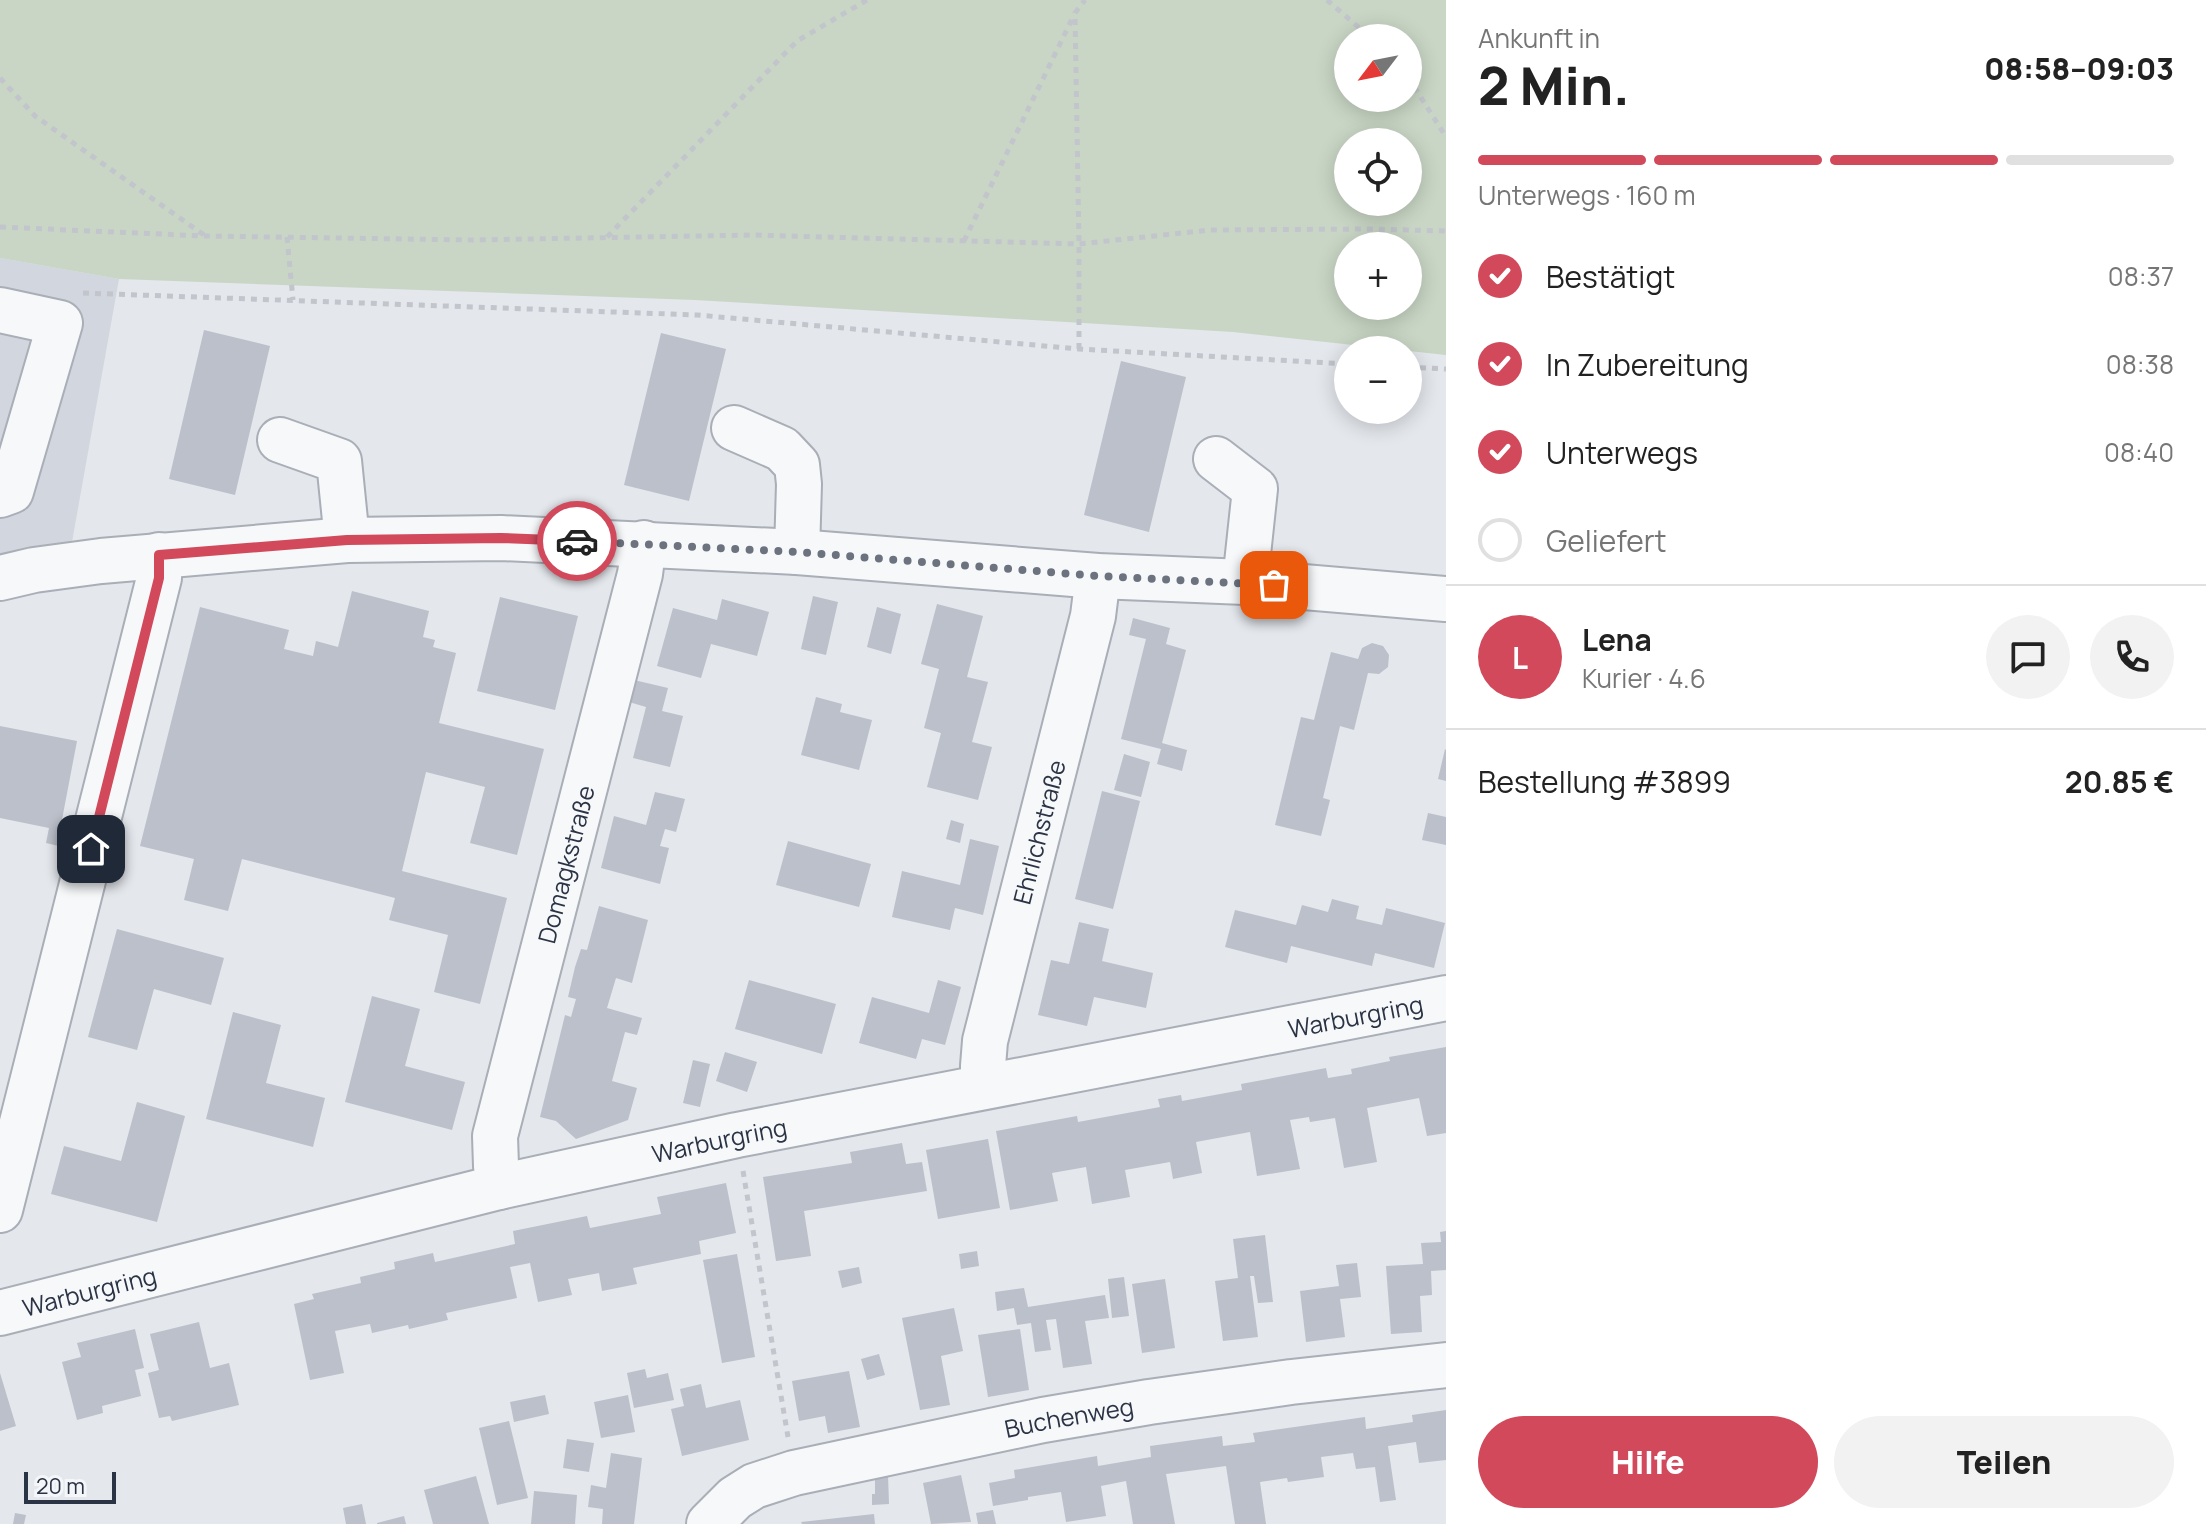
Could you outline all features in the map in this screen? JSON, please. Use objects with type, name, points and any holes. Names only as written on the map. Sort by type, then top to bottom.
[{"type":"street","points":[[0,310],[60,323],[11,491],[0,495]]},
{"type":"street","points":[[734,428],[782,449],[797,465],[797,552]]},
{"type":"street","points":[[280,440],[339,461],[347,540]]},
{"type":"street","points":[[1216,459],[1255,489],[1245,582]]},
{"type":"street","points":[[0,578],[34,570],[159,555],[347,540],[501,538],[797,552],[1098,576],[1245,582],[1446,599]]},
{"type":"street","name":"Domagkstraße","points":[[499,1187],[495,1136],[636,589],[644,543]]},
{"type":"street","points":[[0,1210],[159,578],[159,555]]},
{"type":"street","name":"Ehrlichstraße","points":[[983,1087],[985,1041],[1093,616],[1098,576]]},
{"type":"street","name":"Warburgring","points":[[0,1313],[499,1187],[737,1135],[1446,998]]},
{"type":"street","name":"Buchenweg","points":[[727,1515],[754,1486],[794,1473],[1043,1420],[1149,1402],[1377,1371],[1446,1365]]},
{"type":"path","points":[[607,237],[797,41],[867,0]]},
{"type":"path","points":[[964,241],[1075,13],[1085,0]]},
{"type":"path","points":[[1327,0],[1355,24]]},
{"type":"path","points":[[1075,13],[1079,349]]},
{"type":"path","points":[[0,78],[35,116],[205,236]]},
{"type":"path","points":[[1422,99],[1446,137]]},
{"type":"path","points":[[0,227],[205,236],[471,240],[753,235],[1079,244],[1210,230],[1446,231]]},
{"type":"path","points":[[287,237],[293,300]]},
{"type":"path","points":[[83,293],[697,315],[1079,349],[1334,363]]},
{"type":"path","points":[[1422,368],[1446,369]]},
{"type":"path","points":[[737,1135],[794,1473]]},
{"type":"shaded area","points":[[0,258],[119,279],[72,542],[0,555]]},
{"type":"green space","points":[[0,0],[1446,0],[1446,355],[1422,352],[1422,336],[1334,336],[1334,343],[1233,332],[695,300],[119,279],[0,258]]},
{"type":"building","points":[[204,330],[270,346],[235,495],[169,479]]},
{"type":"building","points":[[661,333],[726,349],[689,501],[624,485]]},
{"type":"building","points":[[1121,361],[1186,377],[1149,532],[1084,515]]},
{"type":"building","points":[[352,591],[429,611],[423,637],[435,640],[433,647],[456,653],[439,723],[544,749],[517,855],[470,843],[485,787],[426,772],[402,871],[507,898],[480,1004],[434,992],[448,935],[389,920],[395,898],[242,859],[228,911],[184,900],[194,859],[140,846],[200,607],[289,630],[284,649],[313,656],[316,641],[338,647]]},
{"type":"building","points":[[813,596],[838,602],[826,655],[801,649]]},
{"type":"building","points":[[500,597],[578,616],[555,710],[477,691]]},
{"type":"building","points":[[722,599],[769,612],[757,656],[711,644],[701,678],[657,666],[673,608],[717,620]]},
{"type":"building","points":[[937,604],[983,616],[967,677],[988,682],[972,742],[992,747],[978,800],[927,787],[941,733],[924,728],[939,669],[921,664]]},
{"type":"building","points":[[877,607],[901,614],[891,654],[867,647]]},
{"type":"building","points":[[1133,618],[1170,628],[1166,644],[1186,650],[1162,743],[1187,750],[1182,771],[1157,764],[1161,749],[1121,739],[1146,639],[1129,635]]},
{"type":"building","points":[[1372,643],[1383,646],[1389,655],[1388,667],[1379,674],[1368,673],[1354,730],[1340,726],[1323,798],[1330,800],[1321,836],[1275,825],[1301,717],[1314,720],[1331,652],[1358,659],[1362,648]]},
{"type":"building","points":[[634,680],[668,688],[662,711],[683,716],[670,767],[633,758],[646,707],[629,702]]},
{"type":"building","points":[[816,697],[842,704],[840,712],[872,720],[859,770],[801,755]]},
{"type":"building","points":[[0,726],[77,741],[60,830],[66,831],[63,847],[46,843],[49,828],[0,818]]},
{"type":"building","points":[[1446,750],[1446,781],[1438,779]]},
{"type":"building","points":[[1124,754],[1150,762],[1141,797],[1114,790]]},
{"type":"building","points":[[1102,791],[1140,801],[1113,909],[1075,899]]},
{"type":"building","points":[[655,792],[685,799],[676,832],[665,829],[660,846],[669,848],[660,884],[601,868],[614,816],[646,825]]},
{"type":"building","points":[[1428,813],[1446,817],[1446,845],[1422,840]]},
{"type":"building","points":[[951,820],[964,824],[960,843],[946,839]]},
{"type":"building","points":[[970,839],[999,846],[983,915],[955,908],[950,930],[892,917],[902,871],[960,885]]},
{"type":"building","points":[[788,841],[871,864],[859,907],[776,885]]},
{"type":"building","points":[[1332,899],[1359,906],[1356,919],[1382,925],[1386,908],[1445,923],[1434,968],[1375,953],[1372,966],[1291,946],[1287,963],[1225,947],[1235,910],[1296,925],[1302,905],[1328,912]]},
{"type":"building","points":[[599,906],[648,920],[632,983],[616,978],[607,1008],[642,1018],[637,1035],[625,1032],[612,1081],[637,1088],[628,1120],[576,1139],[556,1121],[540,1117],[565,1015],[571,1017],[576,999],[568,997],[575,967],[581,949],[587,950]]},
{"type":"building","points":[[1079,922],[1109,929],[1102,961],[1153,973],[1146,1008],[1094,997],[1087,1026],[1038,1015],[1051,960],[1069,964]]},
{"type":"building","points":[[117,929],[224,958],[211,1005],[154,989],[137,1050],[88,1037]]},
{"type":"building","points":[[749,980],[836,1004],[822,1054],[735,1029]]},
{"type":"building","points":[[938,980],[961,987],[945,1045],[922,1039],[916,1059],[859,1043],[872,997],[929,1013]]},
{"type":"building","points":[[372,996],[420,1009],[405,1066],[465,1082],[452,1130],[345,1102]]},
{"type":"building","points":[[233,1012],[281,1025],[266,1083],[325,1098],[313,1147],[206,1119]]},
{"type":"building","points":[[1446,1047],[1446,1133],[1427,1136],[1419,1098],[1367,1108],[1377,1162],[1344,1168],[1335,1118],[1310,1122],[1309,1117],[1290,1120],[1300,1169],[1257,1176],[1250,1132],[1196,1142],[1202,1173],[1173,1179],[1170,1162],[1125,1170],[1130,1197],[1092,1204],[1086,1167],[1052,1173],[1058,1201],[1010,1210],[996,1131],[1077,1116],[1078,1122],[1160,1107],[1158,1099],[1181,1095],[1182,1101],[1242,1090],[1241,1084],[1326,1068],[1328,1078],[1352,1074],[1351,1069],[1390,1061],[1389,1057]]},
{"type":"building","points":[[725,1052],[757,1062],[747,1092],[716,1081]]},
{"type":"building","points":[[693,1060],[710,1064],[700,1107],[683,1103]]},
{"type":"building","points":[[137,1102],[185,1116],[157,1222],[51,1194],[64,1146],[121,1161]]},
{"type":"building","points":[[988,1139],[1000,1208],[938,1219],[926,1150]]},
{"type":"building","points":[[902,1143],[906,1164],[922,1162],[927,1191],[804,1211],[811,1256],[776,1261],[763,1177],[852,1163],[850,1152]]},
{"type":"building","points":[[726,1183],[736,1233],[699,1241],[701,1254],[633,1268],[637,1284],[602,1291],[599,1273],[568,1279],[572,1295],[538,1302],[530,1263],[510,1267],[517,1298],[446,1313],[448,1320],[409,1329],[408,1325],[372,1333],[370,1324],[335,1331],[344,1373],[310,1380],[294,1304],[314,1299],[312,1294],[361,1283],[360,1277],[395,1269],[394,1262],[433,1253],[435,1262],[515,1244],[513,1231],[587,1216],[590,1228],[661,1214],[657,1197]]},
{"type":"building","points":[[1446,1231],[1446,1270],[1431,1271],[1432,1295],[1420,1296],[1422,1332],[1391,1334],[1386,1266],[1423,1264],[1421,1243],[1441,1242],[1440,1232]]},
{"type":"building","points":[[1265,1235],[1273,1302],[1258,1303],[1254,1276],[1250,1276],[1258,1337],[1223,1341],[1215,1281],[1238,1278],[1233,1239]]},
{"type":"building","points":[[977,1251],[979,1266],[961,1269],[959,1254]]},
{"type":"building","points":[[737,1254],[755,1357],[722,1363],[703,1260]]},
{"type":"building","points":[[1357,1263],[1361,1297],[1340,1299],[1345,1337],[1306,1342],[1300,1291],[1339,1286],[1336,1265]]},
{"type":"building","points":[[859,1267],[862,1283],[842,1288],[838,1271]]},
{"type":"building","points":[[1124,1277],[1129,1316],[1112,1318],[1108,1279]]},
{"type":"building","points":[[1165,1279],[1175,1348],[1142,1353],[1132,1284]]},
{"type":"building","points":[[1024,1288],[1028,1307],[1105,1295],[1109,1318],[1085,1321],[1092,1364],[1063,1368],[1056,1319],[1046,1320],[1051,1350],[1035,1352],[1031,1323],[1017,1325],[1014,1308],[997,1311],[995,1292]]},
{"type":"building","points":[[954,1308],[963,1351],[941,1356],[950,1405],[920,1410],[902,1318]]},
{"type":"building","points":[[199,1322],[210,1368],[229,1363],[239,1405],[172,1421],[170,1416],[159,1418],[148,1373],[159,1370],[150,1334]]},
{"type":"building","points":[[135,1329],[144,1368],[135,1370],[141,1396],[102,1406],[103,1413],[77,1420],[62,1362],[81,1357],[77,1343]]},
{"type":"building","points":[[1020,1329],[1029,1390],[988,1397],[978,1335]]},
{"type":"building","points":[[879,1354],[885,1375],[867,1380],[861,1359]]},
{"type":"building","points":[[645,1369],[647,1378],[668,1373],[674,1400],[634,1408],[627,1373]]},
{"type":"building","points":[[849,1371],[860,1427],[828,1433],[825,1416],[799,1421],[792,1381]]},
{"type":"building","points":[[0,1373],[16,1426],[0,1431]]},
{"type":"building","points":[[701,1384],[706,1408],[740,1400],[749,1440],[682,1456],[671,1409],[684,1406],[680,1389]]},
{"type":"building","points":[[545,1395],[549,1414],[514,1422],[510,1402]]},
{"type":"building","points":[[628,1395],[635,1432],[601,1438],[594,1402]]},
{"type":"building","points":[[1446,1410],[1446,1460],[1419,1463],[1416,1442],[1388,1446],[1396,1500],[1380,1502],[1375,1467],[1356,1469],[1353,1453],[1321,1457],[1324,1477],[1260,1482],[1266,1524],[1235,1524],[1226,1466],[1166,1474],[1175,1524],[1133,1524],[1126,1481],[1101,1486],[1106,1516],[1066,1522],[1061,1492],[993,1506],[989,1483],[1015,1478],[1014,1470],[1097,1456],[1098,1466],[1151,1457],[1150,1446],[1222,1436],[1223,1446],[1255,1442],[1253,1433],[1365,1417],[1366,1429],[1413,1422],[1412,1415]]},
{"type":"building","points":[[509,1421],[528,1498],[497,1505],[479,1428]]},
{"type":"building","points":[[567,1439],[594,1443],[589,1472],[563,1468]]},
{"type":"building","points":[[611,1453],[642,1458],[634,1524],[602,1524],[603,1509],[588,1507],[591,1485],[606,1488]]},
{"type":"building","points":[[875,1475],[888,1475],[889,1504],[872,1505]]},
{"type":"building","points":[[961,1475],[971,1522],[931,1524],[923,1483]]},
{"type":"building","points":[[476,1476],[489,1524],[433,1524],[424,1490]]},
{"type":"building","points":[[534,1491],[577,1495],[575,1524],[531,1524]]},
{"type":"building","points":[[362,1504],[366,1524],[346,1524],[343,1508]]},
{"type":"building","points":[[993,1510],[996,1524],[978,1524],[976,1513]]},
{"type":"building","points":[[15,1513],[26,1515],[24,1524],[13,1524]]},
{"type":"building","points":[[874,1514],[875,1524],[801,1522]]},
{"type":"building","points":[[404,1516],[406,1524],[377,1524],[377,1523]]},
{"type":"way so far","points":[[577,541],[797,552],[1098,576],[1274,585]]},
{"type":"route","points":[[91,849],[159,578],[159,555],[347,540],[501,538],[577,541]]}]
